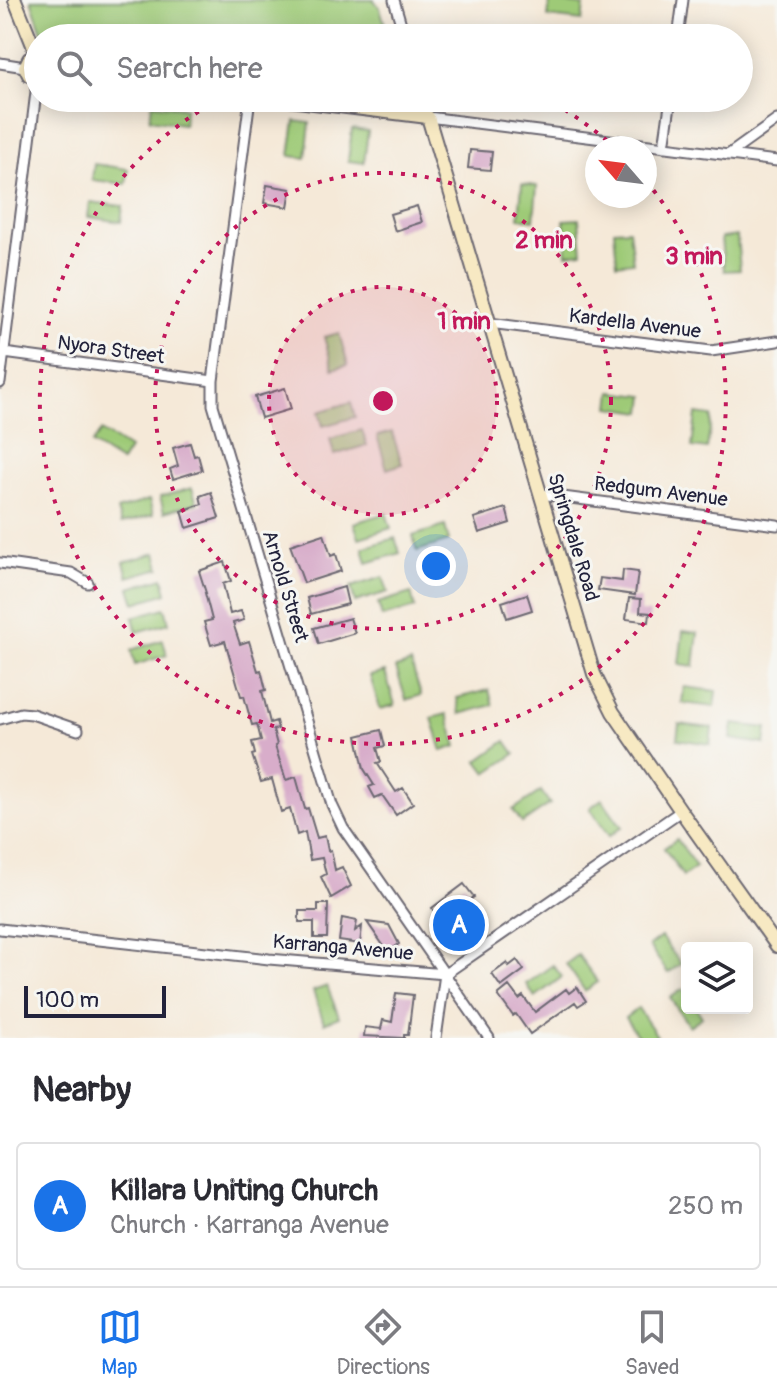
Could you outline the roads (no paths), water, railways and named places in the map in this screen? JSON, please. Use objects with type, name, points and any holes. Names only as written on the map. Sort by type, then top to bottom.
[{"type":"main road","points":[[15,0],[25,24]]},
{"type":"main road","points":[[387,112],[428,117]]},
{"type":"main road","name":"Springdale Road","points":[[428,117],[594,674],[613,712],[777,946]]},
{"type":"street","points":[[394,0],[401,24]]},
{"type":"street","points":[[680,24],[683,0]]},
{"type":"street","points":[[0,63],[24,62]]},
{"type":"street","points":[[0,383],[34,112]]},
{"type":"street","name":"Arnold Street","points":[[248,112],[213,381],[213,405],[332,805],[343,828],[489,1038]]},
{"type":"street","name":"Springdale Road","points":[[426,112],[428,117]]},
{"type":"street","points":[[664,147],[669,112]]},
{"type":"street","points":[[428,117],[777,161]]},
{"type":"street","points":[[728,155],[777,120]]},
{"type":"street","name":"Kardella Avenue","points":[[489,323],[711,351],[777,341]]},
{"type":"street","name":"Nyora Street","points":[[4,353],[213,381]]},
{"type":"street","name":"Redgum Avenue","points":[[540,494],[777,525]]},
{"type":"street","points":[[0,563],[71,573],[88,583]]},
{"type":"street","points":[[0,719],[21,713],[32,714],[78,730]]},
{"type":"street","points":[[436,1038],[445,974],[681,811]]},
{"type":"street","name":"Karranga Avenue","points":[[0,929],[269,959],[445,974]]},
{"type":"place","name":"Killara Uniting Church","points":[[459,925]]}]
